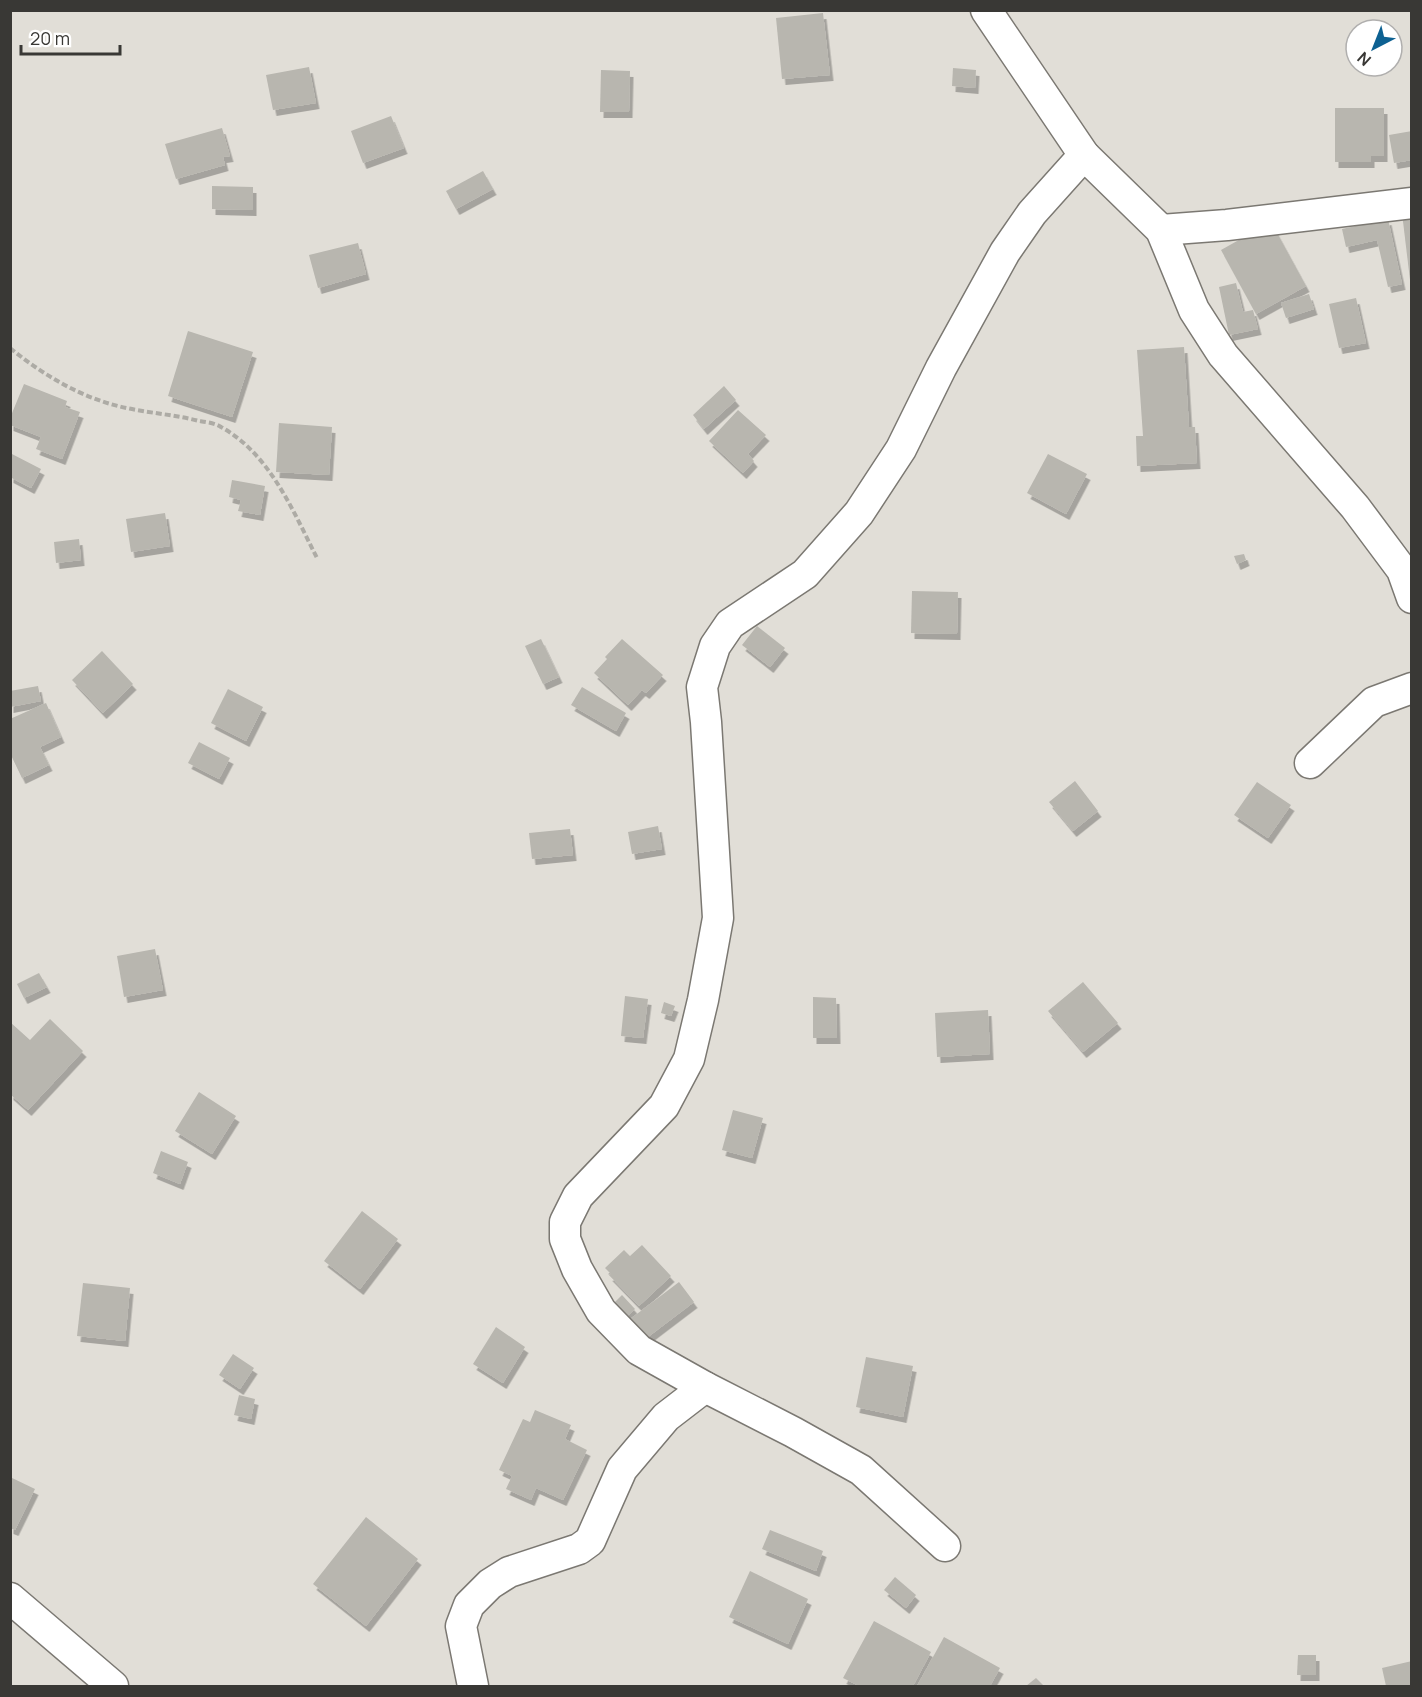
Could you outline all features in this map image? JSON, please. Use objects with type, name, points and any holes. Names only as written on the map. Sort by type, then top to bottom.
[{"type":"street","points":[[986,10],[1084,155],[1161,230],[1194,310],[1223,355],[1355,507],[1402,570],[1412,598]]},
{"type":"street","points":[[945,1546],[861,1470],[639,1350],[601,1311],[565,1239],[565,1222],[578,1196],[664,1106],[689,1059],[703,1000],[718,918],[702,687],[715,646],[730,624],[805,574],[859,513],[901,449],[941,368],[1005,252],[1032,213],[1084,155]]},
{"type":"street","points":[[1161,230],[1227,225],[1412,203]]},
{"type":"street","points":[[1310,763],[1374,702],[1412,688]]},
{"type":"street","points":[[473,1686],[461,1626],[469,1605],[490,1584],[509,1572],[579,1550],[590,1541],[622,1469],[666,1417],[705,1387]]},
{"type":"street","points":[[10,1598],[113,1686]]},
{"type":"path","points":[[10,348],[63,386],[118,406],[220,426],[241,440],[265,465],[283,492],[317,558]]},
{"type":"building","points":[[823,13],[830,75],[782,79],[776,18]]},
{"type":"building","points":[[309,67],[316,103],[273,110],[266,75]]},
{"type":"building","points":[[953,68],[976,70],[975,88],[952,86]]},
{"type":"building","points":[[601,70],[630,71],[629,112],[600,112]]},
{"type":"building","points":[[1335,108],[1384,108],[1384,156],[1371,156],[1371,162],[1335,162]]},
{"type":"building","points":[[391,116],[404,148],[363,163],[351,131]]},
{"type":"building","points":[[222,128],[230,156],[223,157],[225,165],[176,179],[165,144]]},
{"type":"building","points":[[1412,131],[1412,160],[1394,163],[1389,135]]},
{"type":"building","points":[[483,171],[493,189],[456,209],[446,191]]},
{"type":"building","points":[[212,186],[253,187],[253,210],[212,209]]},
{"type":"building","points":[[1412,212],[1412,280],[1410,280],[1402,213]]},
{"type":"building","points":[[1388,219],[1402,284],[1388,287],[1377,240],[1346,247],[1342,229]]},
{"type":"building","points":[[1271,222],[1306,286],[1256,314],[1221,250]]},
{"type":"building","points":[[358,243],[366,274],[318,288],[309,255]]},
{"type":"building","points":[[1236,283],[1243,312],[1253,310],[1258,329],[1229,335],[1219,287]]},
{"type":"building","points":[[1309,294],[1314,309],[1286,318],[1281,303]]},
{"type":"building","points":[[1356,298],[1366,343],[1339,348],[1329,304]]},
{"type":"building","points":[[188,331],[253,352],[232,417],[168,396]]},
{"type":"building","points":[[1184,347],[1189,427],[1195,427],[1197,463],[1137,466],[1136,436],[1143,436],[1137,350]]},
{"type":"building","points":[[24,384],[67,401],[65,407],[80,412],[62,459],[36,449],[41,437],[10,425],[10,418]]},
{"type":"building","points":[[724,386],[736,400],[704,429],[693,415]]},
{"type":"building","points":[[738,410],[766,435],[748,454],[754,461],[743,473],[709,441]]},
{"type":"building","points":[[279,423],[332,427],[329,475],[276,472]]},
{"type":"building","points":[[10,453],[41,469],[31,488],[10,477]]},
{"type":"building","points":[[1048,454],[1087,474],[1066,514],[1027,493]]},
{"type":"building","points":[[232,480],[265,486],[260,515],[238,511],[241,500],[229,497]]},
{"type":"building","points":[[165,513],[170,546],[131,552],[126,519]]},
{"type":"building","points":[[79,539],[81,560],[56,563],[54,542]]},
{"type":"building","points":[[1244,554],[1246,560],[1237,564],[1234,556]]},
{"type":"building","points":[[912,591],[958,592],[957,634],[911,633]]},
{"type":"building","points":[[757,626],[785,648],[770,667],[742,645]]},
{"type":"building","points":[[541,639],[559,677],[543,684],[525,646]]},
{"type":"building","points":[[622,639],[663,675],[646,693],[642,690],[628,705],[594,673]]},
{"type":"building","points":[[102,651],[133,684],[103,713],[72,680]]},
{"type":"building","points":[[38,686],[41,701],[10,707],[10,691]]},
{"type":"building","points":[[582,687],[626,713],[616,731],[571,705]]},
{"type":"building","points":[[228,689],[263,707],[246,741],[211,723]]},
{"type":"building","points":[[46,703],[61,737],[40,747],[49,765],[22,778],[10,753],[10,719]]},
{"type":"building","points":[[199,742],[230,758],[219,779],[188,763]]},
{"type":"building","points":[[1075,781],[1098,811],[1073,831],[1049,802]]},
{"type":"building","points":[[1257,782],[1291,805],[1268,838],[1234,815]]},
{"type":"building","points":[[658,826],[662,849],[632,854],[628,832]]},
{"type":"building","points":[[570,829],[573,855],[532,859],[529,833]]},
{"type":"building","points":[[155,949],[163,990],[124,997],[117,956]]},
{"type":"building","points":[[39,973],[47,987],[24,998],[17,984]]},
{"type":"building","points":[[1083,982],[1118,1023],[1083,1052],[1048,1011]]},
{"type":"building","points":[[625,996],[648,999],[643,1038],[621,1036]]},
{"type":"building","points":[[813,997],[836,998],[837,1038],[813,1038]]},
{"type":"building","points":[[664,1002],[675,1006],[671,1016],[661,1013]]},
{"type":"building","points":[[988,1010],[990,1054],[937,1057],[935,1013]]},
{"type":"building","points":[[50,1019],[83,1051],[28,1110],[10,1094],[10,1022],[30,1040]]},
{"type":"building","points":[[199,1092],[236,1116],[212,1154],[175,1131]]},
{"type":"building","points":[[733,1110],[763,1118],[752,1158],[722,1150]]},
{"type":"building","points":[[161,1151],[188,1162],[180,1184],[153,1173]]},
{"type":"building","points":[[362,1211],[398,1239],[360,1289],[324,1261]]},
{"type":"building","points":[[642,1245],[671,1276],[639,1306],[605,1268],[624,1250],[630,1256]]},
{"type":"building","points":[[679,1282],[694,1302],[640,1343],[625,1323]]},
{"type":"building","points":[[83,1283],[130,1288],[125,1341],[77,1336]]},
{"type":"building","points":[[622,1295],[635,1309],[622,1321],[609,1308]]},
{"type":"building","points":[[496,1327],[525,1347],[503,1383],[473,1364]]},
{"type":"building","points":[[233,1354],[254,1368],[240,1389],[219,1375]]},
{"type":"building","points":[[866,1357],[913,1366],[903,1417],[856,1407]]},
{"type":"building","points":[[239,1395],[255,1399],[251,1419],[234,1415]]},
{"type":"building","points":[[535,1410],[571,1425],[565,1439],[587,1450],[563,1500],[536,1488],[531,1500],[506,1489],[512,1476],[499,1470],[523,1419],[530,1422]]},
{"type":"building","points":[[10,1477],[35,1489],[15,1530],[10,1528]]},
{"type":"building","points":[[366,1517],[418,1559],[366,1626],[313,1584]]},
{"type":"building","points":[[770,1530],[823,1551],[816,1571],[762,1549]]},
{"type":"building","points":[[750,1571],[808,1599],[788,1644],[729,1617]]},
{"type":"building","points":[[895,1577],[916,1595],[906,1608],[884,1590]]},
{"type":"building","points":[[874,1621],[931,1652],[913,1686],[859,1686],[843,1678]]},
{"type":"building","points":[[944,1637],[1000,1668],[990,1686],[917,1686]]},
{"type":"building","points":[[1298,1655],[1316,1655],[1316,1675],[1297,1675]]},
{"type":"building","points":[[1412,1661],[1412,1686],[1386,1686],[1382,1668]]},
{"type":"building","points":[[1036,1678],[1044,1686],[1026,1686]]}]
